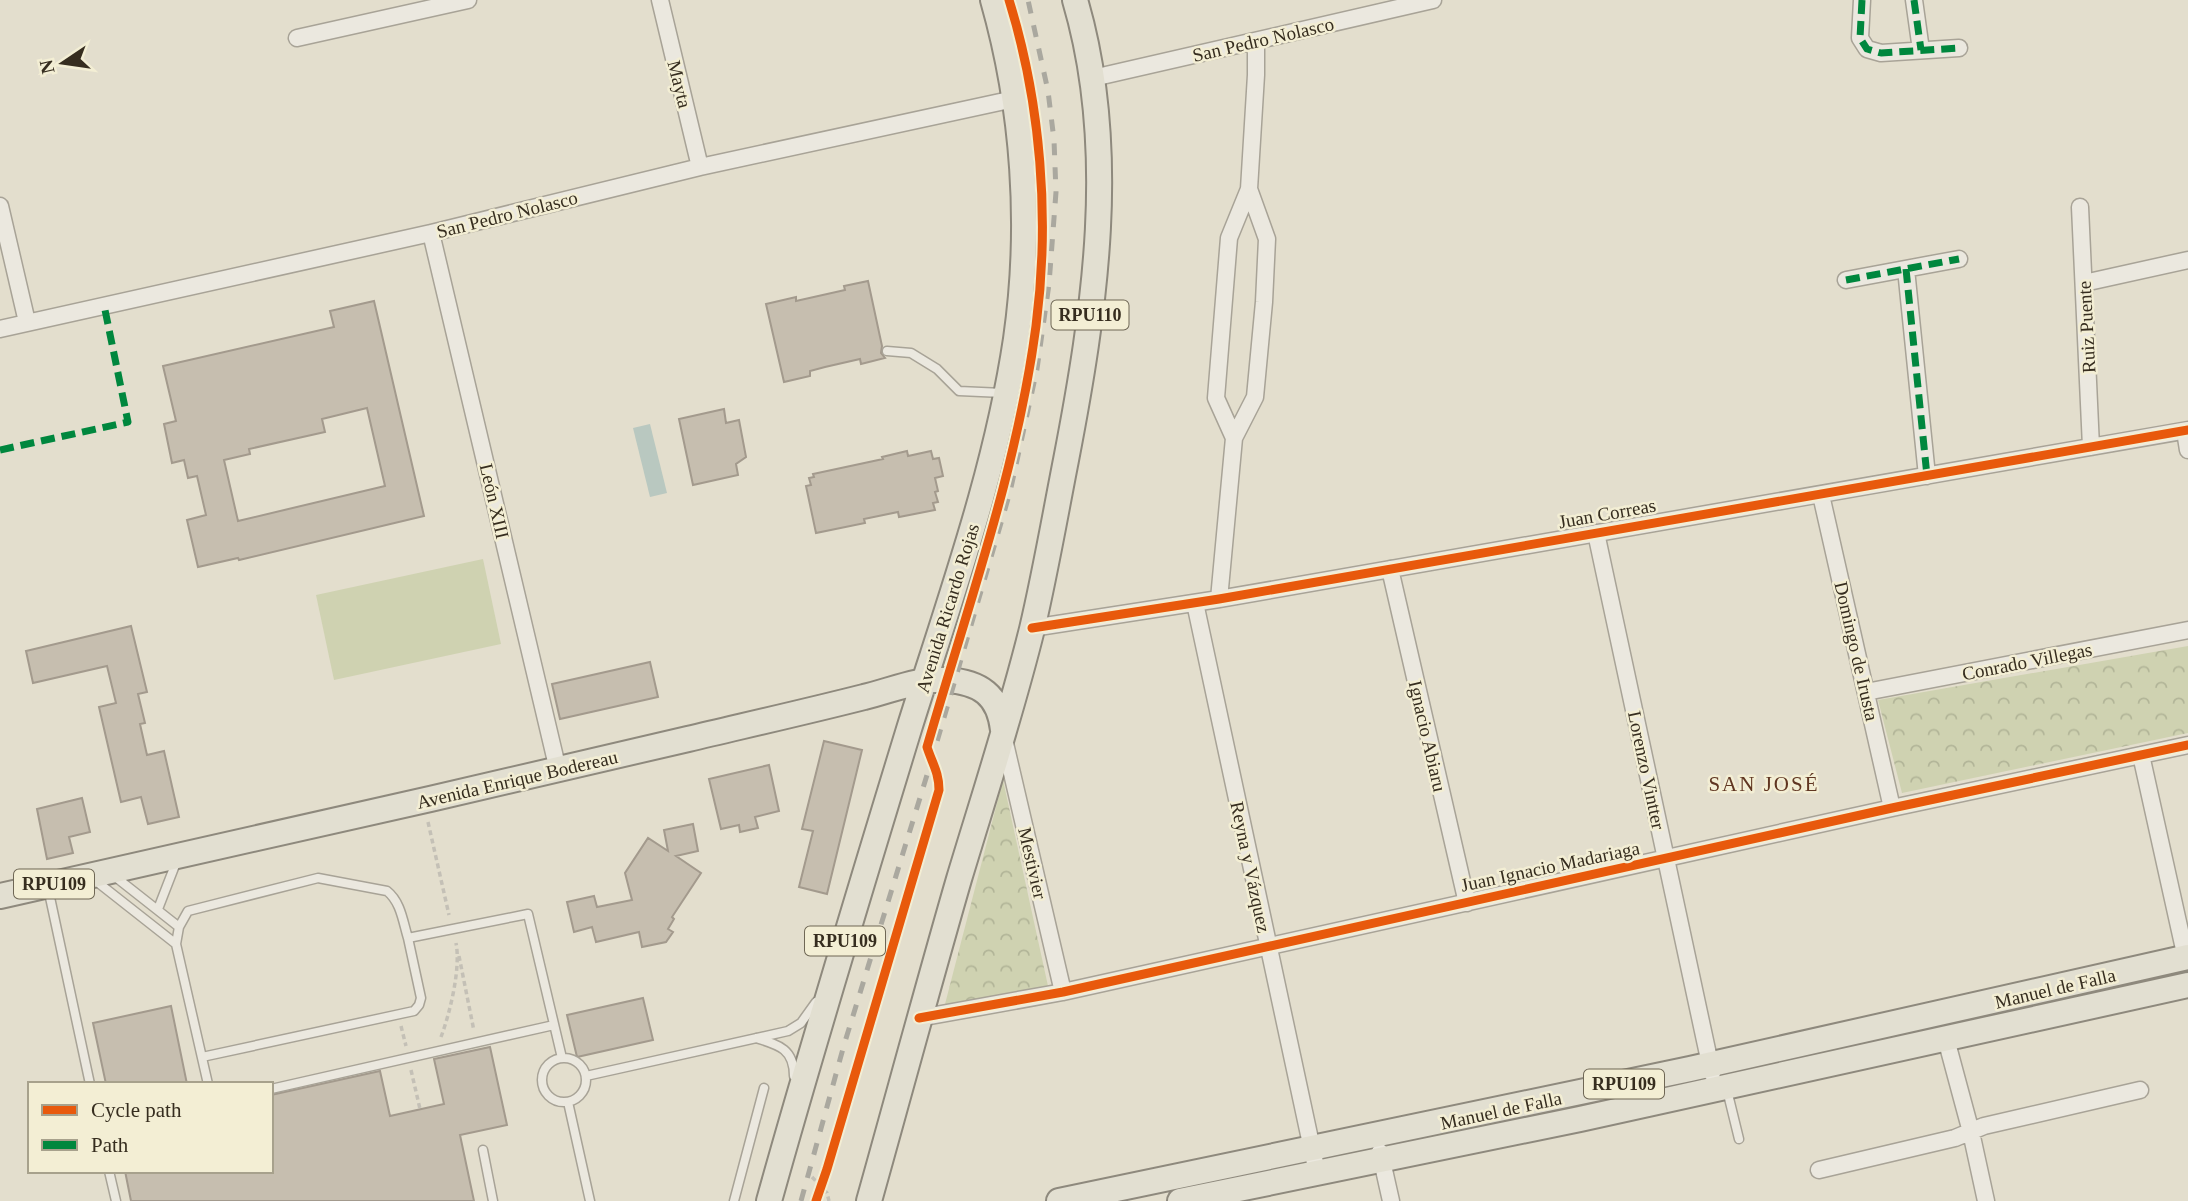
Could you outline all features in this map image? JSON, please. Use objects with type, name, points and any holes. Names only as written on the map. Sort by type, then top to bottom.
[{"type":"main road","name":"Avenida Ricardo Rojas","points":[[769,1201],[839,960],[960,571],[1006,393],[1016,339],[1022,264],[1021,162],[1005,45],[993,0]]},
{"type":"main road","name":"RPU110","points":[[1003,734],[1032,628],[1073,423],[1091,306],[1099,190],[1098,135],[1093,78],[1075,0]]},
{"type":"main road","name":"Avenida Enrique Bodereau","points":[[0,895],[558,770],[924,681],[954,681],[986,691],[996,703],[1002,720],[1003,734]]},
{"type":"main road","points":[[869,1201],[919,1018],[1003,734]]},
{"type":"main road","name":"Manuel de Falla","points":[[1180,1201],[1317,1172],[1380,1148],[1711,1065],[2187,958]]},
{"type":"main road","name":"Manuel de Falla","points":[[1059,1201],[1312,1147],[1380,1148],[1721,1088],[2188,985]]},
{"type":"street","points":[[297,38],[468,0]]},
{"type":"street","name":"Mayta","points":[[660,0],[700,167]]},
{"type":"street","name":"San Pedro Nolasco","points":[[1093,78],[1433,0]]},
{"type":"street","points":[[1862,0],[1860,38],[1867,49],[1881,53],[1959,48]]},
{"type":"street","points":[[1914,0],[1921,50]]},
{"type":"street","points":[[1234,438],[1216,398],[1229,238],[1249,189],[1256,41]]},
{"type":"street","name":"San Pedro Nolasco","points":[[0,329],[431,233],[700,167],[1014,99]]},
{"type":"street","points":[[1219,598],[1234,438],[1255,397],[1264,302],[1267,239],[1249,189]]},
{"type":"street","points":[[0,205],[27,323]]},
{"type":"street","name":"Ruiz Puente","points":[[2080,207],[2091,447]]},
{"type":"street","name":"León XIII","points":[[431,233],[558,770]]},
{"type":"street","points":[[1846,280],[1959,259]]},
{"type":"street","points":[[2084,283],[2188,260]]},
{"type":"street","points":[[1906,269],[1927,475]]},
{"type":"street","points":[[2186,430],[2188,450]]},
{"type":"street","name":"Juan Correas","points":[[1032,628],[1195,603],[2186,430]]},
{"type":"street","name":"Domingo de Irusta","points":[[1821,495],[1892,808]]},
{"type":"street","name":"Lorenzo Vintter","points":[[1596,533],[1711,1065],[1721,1088]]},
{"type":"street","name":"Ignacio Abiaru","points":[[1390,569],[1467,903]]},
{"type":"street","name":"Reyna y Vázquez","points":[[1195,603],[1317,1172]]},
{"type":"street","name":"Conrado Villegas","points":[[1866,692],[2188,630]]},
{"type":"street","name":"Mestivier","points":[[1003,734],[1063,992]]},
{"type":"street","name":"Juan Ignacio Madariaga","points":[[919,1018],[1063,992],[2188,745]]},
{"type":"street","points":[[2141,755],[2187,958]]},
{"type":"street","points":[[1946,1039],[1986,1201]]},
{"type":"street","points":[[1819,1170],[1955,1138],[1984,1126],[2140,1090]]},
{"type":"street","points":[[1380,1148],[1391,1201]]},
{"type":"lane","points":[[887,351],[911,353],[937,369],[959,391],[1006,393]]},
{"type":"lane","points":[[158,909],[179,855]]},
{"type":"lane","points":[[99,873],[158,909],[179,927]]},
{"type":"lane","points":[[99,873],[176,944]]},
{"type":"lane","points":[[202,1057],[414,1011],[421,998],[408,939],[394,896],[387,891],[318,878],[188,911],[179,927],[176,944],[208,1082]]},
{"type":"lane","points":[[47,885],[90,1082]]},
{"type":"lane","points":[[408,939],[528,914],[562,1058]]},
{"type":"lane","points":[[586,1076],[788,1031],[801,1023],[811,1011],[839,960]]},
{"type":"lane","points":[[273,1089],[554,1025]]},
{"type":"lane","points":[[753,1038],[784,1049],[791,1059],[795,1072],[788,1131]]},
{"type":"lane","points":[[562,1058],[574,1061],[586,1076],[582,1093],[568,1102],[550,1097],[542,1080],[550,1063],[562,1058]]},
{"type":"lane","points":[[734,1201],[764,1088]]},
{"type":"lane","points":[[1721,1088],[1739,1139]]},
{"type":"lane","points":[[568,1102],[590,1201]]},
{"type":"lane","points":[[483,1150],[493,1201]]},
{"type":"lane","points":[[109,1173],[116,1201]]},
{"type":"path","points":[[428,819],[449,915]]},
{"type":"path","points":[[456,943],[476,1043]]},
{"type":"path","points":[[436,1052],[449,1014],[458,954]]},
{"type":"path","points":[[812,1177],[827,1193],[829,1201]]},
{"type":"green space","points":[[483,559],[501,644],[334,680],[316,595]]},
{"type":"green space","points":[[2188,646],[2188,733],[1902,793],[1878,700]]},
{"type":"green space","points":[[1003,780],[1048,986],[944,1008]]},
{"type":"shaded area","points":[[650,424],[667,493],[650,497],[633,428]]},
{"type":"building","points":[[868,281],[882,346],[881,353],[885,358],[861,364],[860,359],[825,367],[810,371],[810,376],[784,382],[766,304],[796,297],[796,301],[845,290],[844,286]]},
{"type":"building","points":[[374,301],[424,516],[239,560],[238,558],[198,567],[187,520],[206,515],[197,476],[188,478],[184,460],[172,463],[164,424],[176,421],[163,366],[334,327],[330,311]],"holes":[[[367,408],[385,486],[238,521],[224,460],[250,454],[249,449],[325,432],[322,419]]]},
{"type":"building","points":[[724,409],[726,423],[739,420],[746,457],[736,464],[738,475],[693,485],[679,419]]},
{"type":"building","points":[[907,451],[908,456],[931,451],[933,459],[939,458],[943,476],[935,478],[938,502],[933,503],[935,510],[899,517],[898,512],[864,519],[865,523],[816,533],[806,486],[811,485],[809,478],[814,477],[813,474]]},
{"type":"building","points":[[131,626],[147,692],[138,694],[145,723],[140,724],[147,755],[164,751],[179,817],[148,824],[141,797],[121,802],[99,707],[116,703],[107,666],[33,683],[26,651]]},
{"type":"building","points":[[650,662],[658,697],[560,719],[552,684]]},
{"type":"building","points":[[824,741],[862,750],[827,894],[799,887],[813,831],[802,829]]},
{"type":"building","points":[[769,765],[779,811],[755,817],[758,828],[740,832],[739,825],[721,829],[709,779]]},
{"type":"building","points":[[82,798],[90,832],[69,837],[73,853],[47,859],[37,809]]},
{"type":"building","points":[[693,824],[698,851],[676,856],[701,873],[672,917],[674,919],[668,929],[673,932],[666,942],[642,947],[639,932],[596,942],[592,927],[574,932],[567,902],[594,896],[597,907],[632,900],[625,873],[648,838],[668,851],[664,830]]},
{"type":"building","points":[[643,998],[653,1040],[577,1057],[567,1015]]},
{"type":"building","points":[[171,1006],[187,1082],[106,1082],[93,1023]]},
{"type":"building","points":[[490,1047],[507,1125],[460,1135],[474,1201],[131,1201],[125,1173],[273,1173],[273,1095],[380,1071],[390,1116],[444,1104],[434,1059]]},
{"type":"railway","points":[[801,1201],[844,1045],[1010,492],[1037,369],[1049,284],[1056,192],[1054,140],[1048,91],[1028,0]]},
{"type":"marked path","points":[[1862,0],[1860,38],[1867,49],[1881,53],[1959,48]]},
{"type":"marked path","points":[[1914,0],[1921,50]]},
{"type":"marked path","points":[[1846,280],[1959,259]]},
{"type":"marked path","points":[[1906,269],[1927,476]]},
{"type":"marked path","points":[[0,450],[128,422],[104,305]]},
{"type":"cycle path","points":[[816,1201],[939,790],[937,773],[927,747],[1004,486],[1028,380],[1040,285],[1040,162],[1029,79],[1009,0]]},
{"type":"cycle path","points":[[1032,628],[1219,599],[2188,430]]},
{"type":"cycle path","points":[[919,1018],[1063,992],[2188,745]]},
{"type":"district","name":"SAN JOSÉ","points":[[1764,784]]}]
